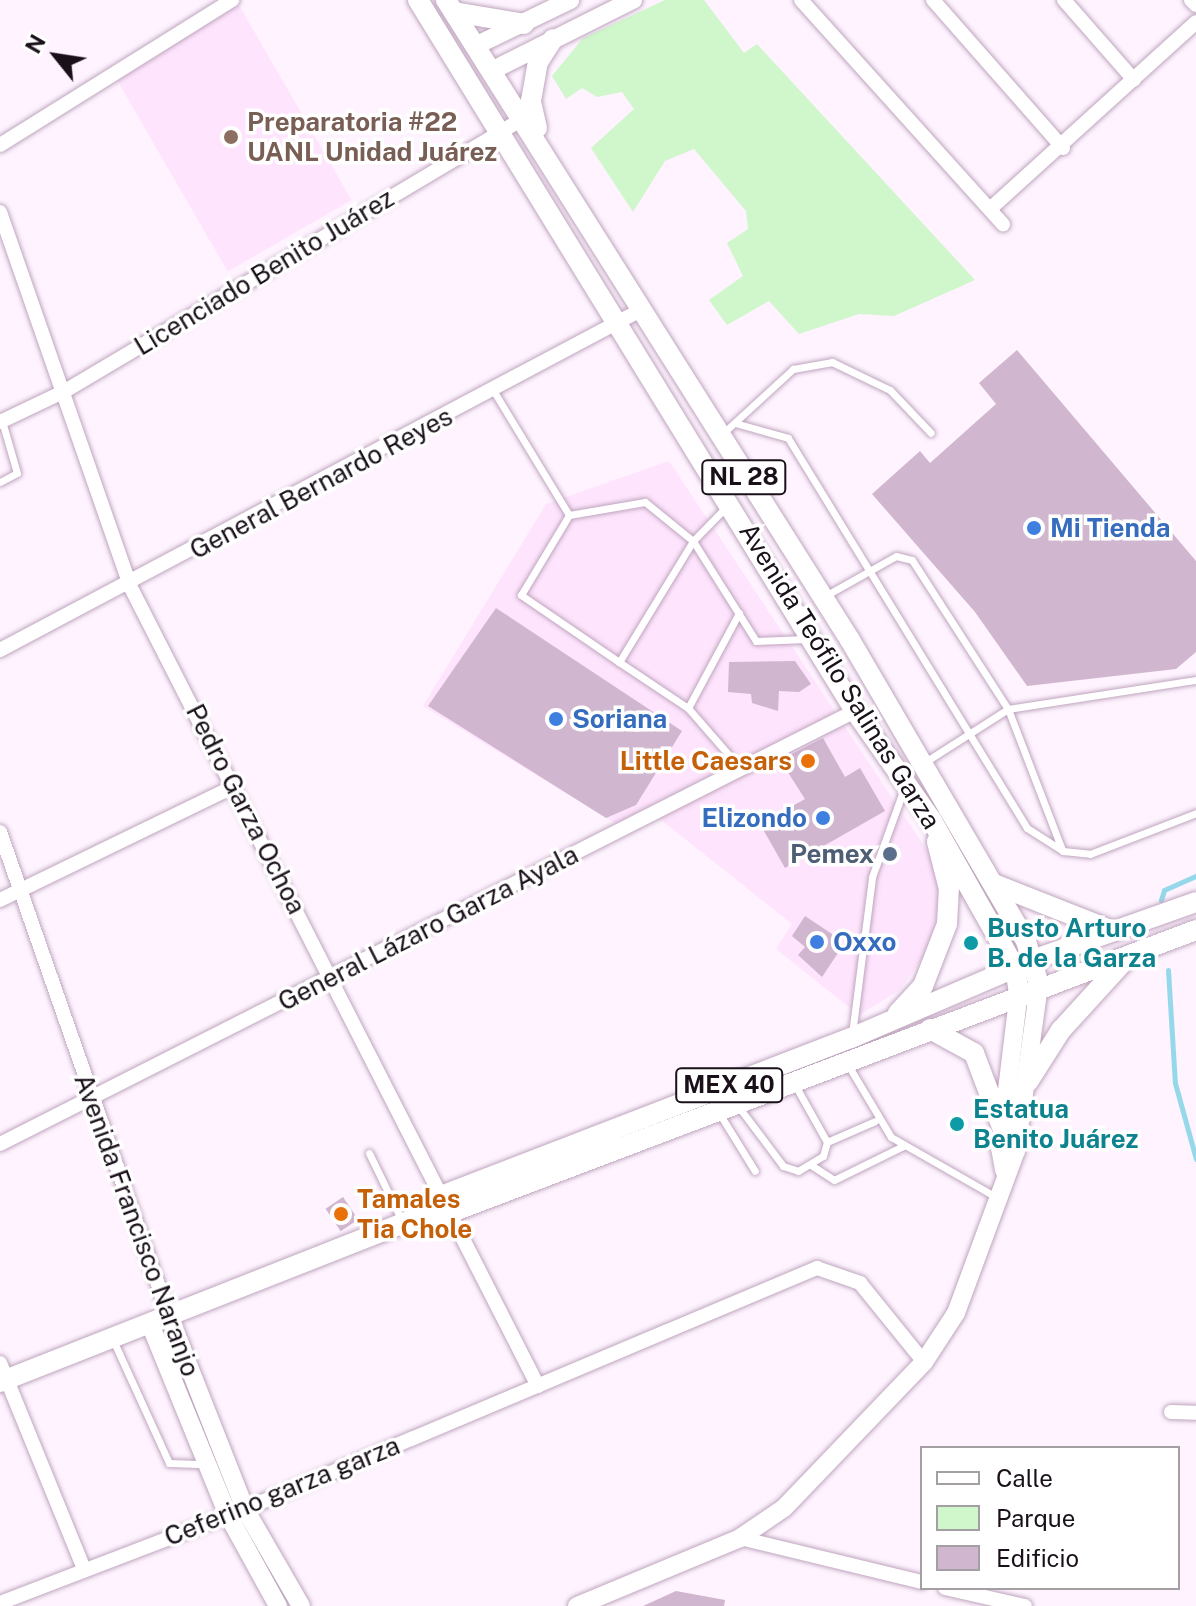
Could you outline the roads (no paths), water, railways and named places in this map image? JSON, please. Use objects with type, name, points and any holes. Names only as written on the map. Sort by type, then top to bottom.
[{"type":"main road","points":[[475,46],[570,0]]},
{"type":"main road","points":[[491,71],[633,0]]},
{"type":"main road","name":"Avenida Teófilo Salinas Garza","points":[[417,2],[619,322],[855,711],[931,819],[1015,968],[1019,992]]},
{"type":"main road","points":[[450,6],[524,24]]},
{"type":"main road","name":"Avenida Teófilo Salinas Garza","points":[[450,6],[540,140],[639,311],[850,640],[1035,959],[1039,985]]},
{"type":"main road","points":[[540,140],[531,101],[538,62],[553,39]]},
{"type":"main road","points":[[824,656],[850,640]]},
{"type":"main road","points":[[891,1020],[923,986],[947,924],[949,889],[931,819]]},
{"type":"main road","points":[[993,884],[1113,931]]},
{"type":"main road","name":"MEX 40","points":[[2,1375],[160,1320],[426,1214],[1035,959],[1196,902]]},
{"type":"main road","name":"MEX 40","points":[[445,1205],[794,1084],[1019,992],[1193,936]]},
{"type":"main road","points":[[1028,1082],[1061,1030],[1127,958]]},
{"type":"main road","points":[[577,1606],[740,1538],[830,1468],[924,1362],[956,1313],[1004,1170],[1016,1151],[1028,1082],[1039,985]]},
{"type":"main road","points":[[1004,1170],[1002,1127],[1019,992]]},
{"type":"main road","points":[[930,1029],[974,1053],[1002,1127]]},
{"type":"main road","name":"Avenida Francisco Naranjo","points":[[160,1320],[207,1464],[301,1606]]},
{"type":"main road","name":"Avenida Francisco Naranjo","points":[[160,1320],[236,1512],[278,1606]]},
{"type":"street","points":[[0,145],[232,0]]},
{"type":"street","points":[[801,0],[1003,224]]},
{"type":"street","points":[[933,0],[1063,148]]},
{"type":"street","points":[[1064,0],[1134,80]]},
{"type":"street","points":[[1191,0],[1196,5]]},
{"type":"street","points":[[990,209],[1063,148],[1196,22]]},
{"type":"street","name":"Licenciado Benito Juárez","points":[[1,422],[65,391],[524,118]]},
{"type":"street","name":"Pedro Garza Ochoa","points":[[0,212],[65,391],[130,586],[333,976],[538,1386]]},
{"type":"street","name":"General Bernardo Reyes","points":[[0,650],[130,586],[639,311]]},
{"type":"street","name":"General Lázaro Garza Ayala","points":[[0,1144],[855,711]]},
{"type":"street","points":[[0,900],[235,786]]},
{"type":"street","name":"Avenida Francisco Naranjo","points":[[0,832],[92,1099],[160,1320]]},
{"type":"street","name":"Ceferino garza garza","points":[[0,1603],[236,1512],[817,1268],[860,1283],[924,1362]]},
{"type":"street","points":[[2,1375],[84,1569]]},
{"type":"street","points":[[1171,1412],[1196,1413]]},
{"type":"street","points":[[740,1538],[920,1582]]},
{"type":"street","points":[[954,1590],[1025,1606]]},
{"type":"lane","points":[[718,437],[793,369],[832,362],[890,390],[931,433]]},
{"type":"lane","points":[[493,390],[569,515]]},
{"type":"lane","points":[[0,482],[17,473],[1,422]]},
{"type":"lane","points":[[735,423],[788,438],[1015,816],[1063,851],[1107,850],[1196,813]]},
{"type":"lane","points":[[741,769],[688,708],[521,595],[569,515],[645,502],[693,541],[739,613],[765,645],[813,638]]},
{"type":"lane","points":[[619,662],[693,541],[730,504]]},
{"type":"lane","points":[[823,597],[896,556],[912,560],[1008,709],[1063,851]]},
{"type":"lane","points":[[688,708],[739,613]]},
{"type":"lane","points":[[923,763],[1008,709],[1196,680]]},
{"type":"lane","points":[[906,783],[872,877],[846,1062],[875,1121],[903,1146],[996,1197]]},
{"type":"lane","points":[[794,1084],[827,1142]]},
{"type":"lane","points":[[727,1108],[783,1166],[811,1165],[834,1180],[903,1146]]},
{"type":"lane","points":[[727,1108],[755,1171]]},
{"type":"lane","points":[[811,1165],[827,1142],[875,1121]]},
{"type":"lane","points":[[369,1153],[403,1223]]},
{"type":"lane","points":[[112,1339],[169,1463],[207,1464]]},
{"type":"waterway","points":[[1161,900],[1164,890],[1196,876]]},
{"type":"waterway","points":[[1168,970],[1175,1083],[1196,1159]]},
{"type":"place","name":"Preparatoria #22 UANL Unidad Juárez","points":[[231,137]]},
{"type":"place","name":"Mi Tienda","points":[[1034,528]]},
{"type":"place","name":"Soriana","points":[[556,719]]},
{"type":"place","name":"Little Caesars","points":[[808,761]]},
{"type":"place","name":"Elizondo","points":[[823,818]]},
{"type":"place","name":"Pemex","points":[[890,854]]},
{"type":"place","name":"Oxxo","points":[[817,942]]},
{"type":"place","name":"Busto Arturo B. de la Garza","points":[[971,943]]},
{"type":"place","name":"Estatua Benito Juárez","points":[[957,1124]]},
{"type":"place","name":"Tamales Tia Chole","points":[[341,1214]]}]
